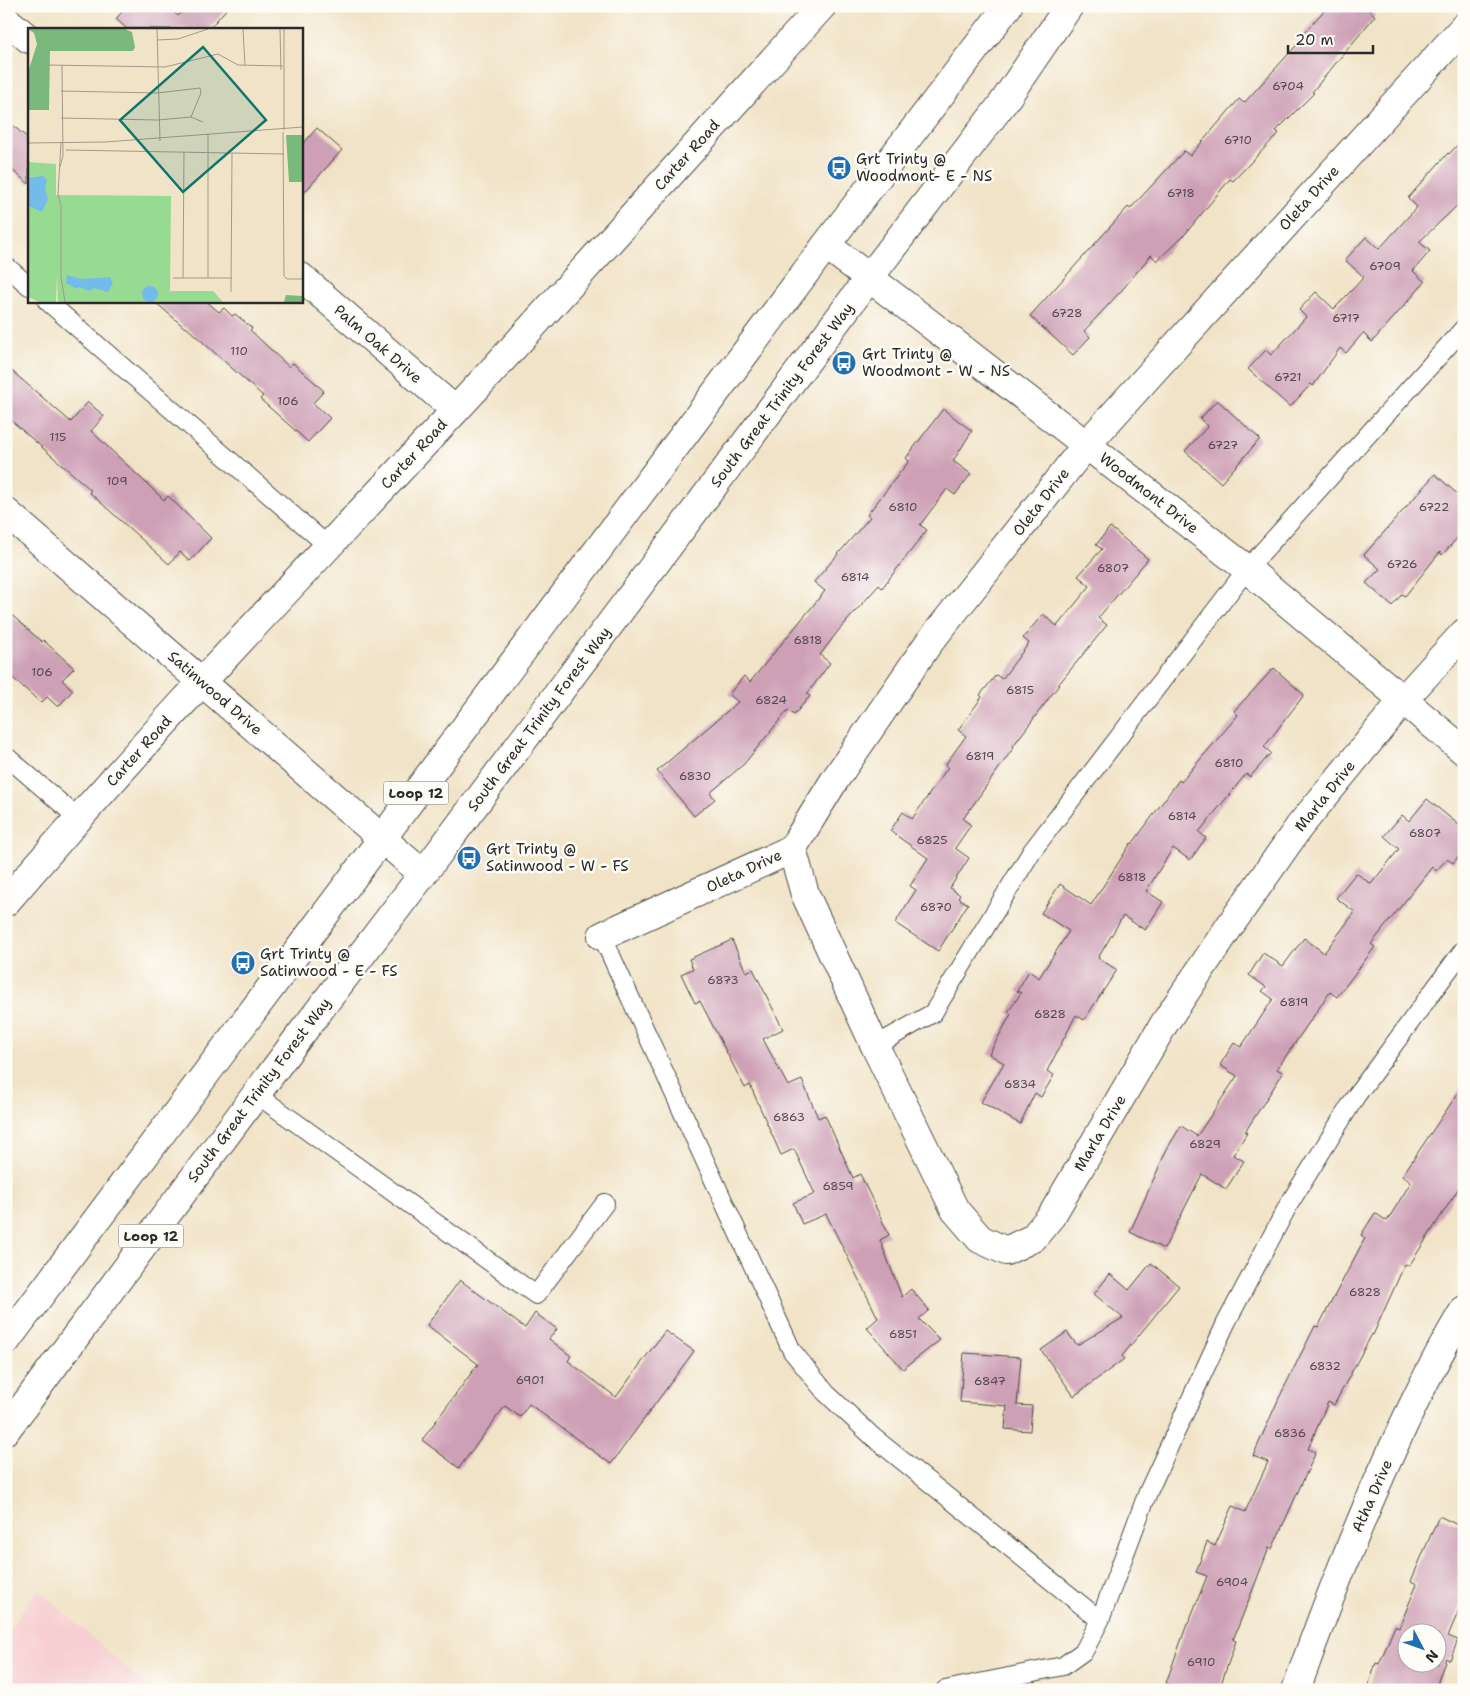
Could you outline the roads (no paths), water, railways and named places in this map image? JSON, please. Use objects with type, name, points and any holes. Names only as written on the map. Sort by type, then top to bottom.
[{"type":"street","name":"Carter Road","points":[[6,902],[78,818],[201,681],[455,410],[822,6]]},
{"type":"street","name":"Loop 12","points":[[6,1341],[826,245],[1008,6]]},
{"type":"street","name":"South Great Trinity Forest Way","points":[[6,1430],[869,278],[1003,103],[1069,6]]},
{"type":"street","points":[[6,20],[28,38]]},
{"type":"street","name":"Oleta Drive","points":[[602,936],[792,849],[834,781],[928,644],[1087,444],[1464,27]]},
{"type":"street","name":"Woodmont Drive","points":[[826,245],[1247,569],[1464,751]]},
{"type":"street","name":"Palm Oak Drive","points":[[302,278],[455,410]]},
{"type":"street","name":"Satinwood Drive","points":[[6,512],[424,874]]},
{"type":"street","name":"Marla Drive","points":[[792,849],[805,894],[875,1046],[955,1210],[980,1239],[1006,1251],[1033,1238],[1052,1215],[1164,1024],[1299,827],[1404,699],[1464,633]]},
{"type":"street","name":"Atha Drive","points":[[1296,1690],[1328,1599],[1377,1482],[1419,1394],[1464,1310]]},
{"type":"lane","points":[[6,266],[28,285]]},
{"type":"lane","points":[[48,302],[328,546]]},
{"type":"lane","points":[[875,1046],[932,1013],[1032,851],[1247,569],[1464,328]]},
{"type":"lane","points":[[6,756],[78,818]]},
{"type":"lane","points":[[602,936],[792,1351],[826,1393],[872,1437],[1100,1620]]},
{"type":"lane","points":[[945,1690],[1063,1666],[1084,1650],[1100,1620],[1148,1492],[1226,1323],[1288,1204],[1356,1096],[1464,949]]},
{"type":"lane","points":[[256,1094],[536,1295],[605,1203]]},
{"type":"place","name":"Grt Trinty @ Woodmont- E - NS","points":[[839,168]]},
{"type":"place","name":"Grt Trinty @ Woodmont - W - NS","points":[[844,363]]},
{"type":"place","name":"Grt Trinty @ Satinwood - W - FS","points":[[469,858]]},
{"type":"place","name":"Grt Trinty @ Satinwood - E - FS","points":[[243,963]]}]
